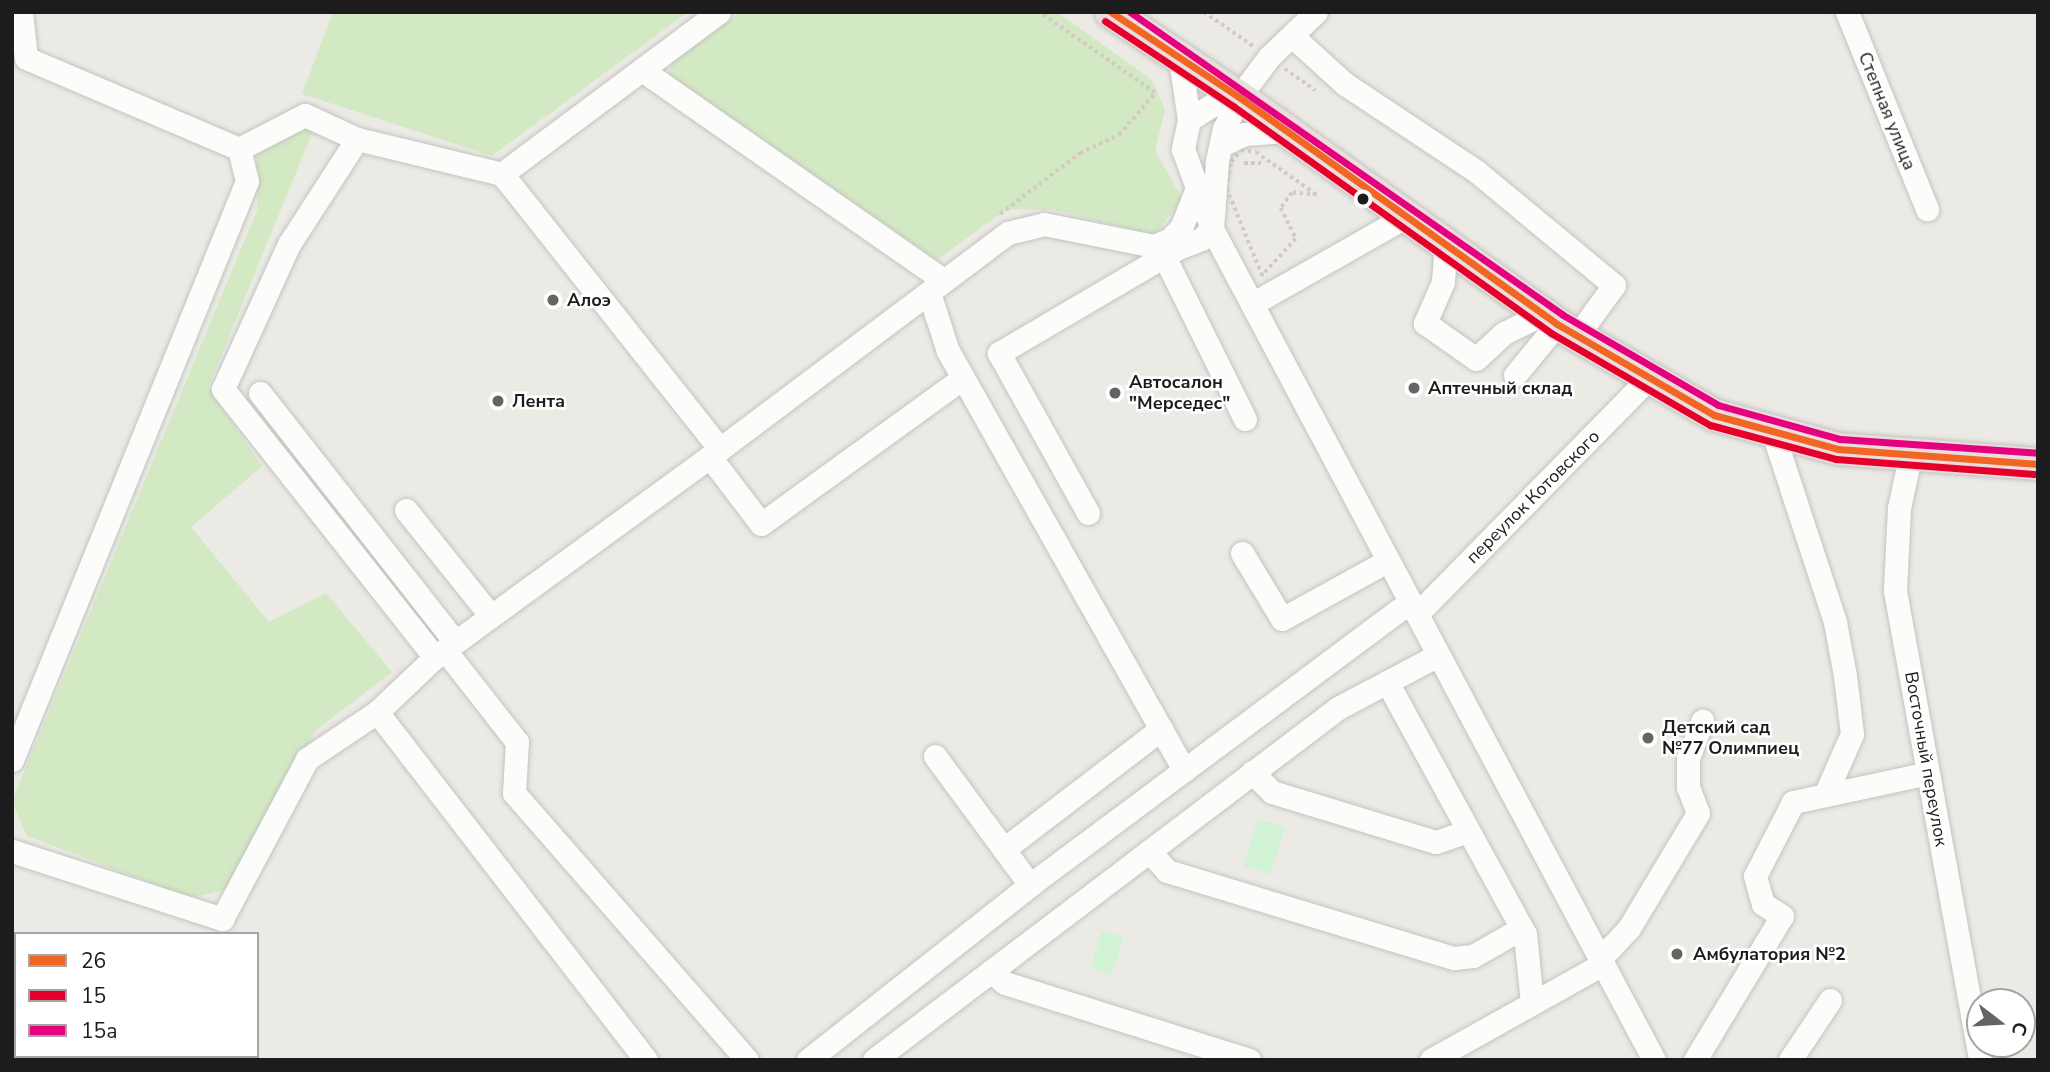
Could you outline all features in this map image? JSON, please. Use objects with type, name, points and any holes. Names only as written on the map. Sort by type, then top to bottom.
[{"type":"highway","points":[[1111,12],[1239,97],[1559,325],[1714,415],[1838,449],[1910,457],[2038,464]]},
{"type":"street","points":[[22,12],[26,58],[239,149]]},
{"type":"street","points":[[502,174],[719,12]]},
{"type":"street","points":[[1212,229],[1221,145],[1239,97],[1269,57],[1316,12]]},
{"type":"street","name":"Степная улица","points":[[1847,12],[1927,209]]},
{"type":"street","points":[[1292,36],[1345,84],[1476,171],[1614,285],[1559,325],[1515,375]]},
{"type":"street","points":[[1180,59],[1189,120],[1183,149],[1212,229],[1654,1060]]},
{"type":"street","points":[[642,70],[937,287],[948,351],[1184,770]]},
{"type":"street","points":[[1189,120],[1212,105],[1239,97]]},
{"type":"street","points":[[239,149],[305,115],[357,138],[502,174],[715,453],[761,524],[963,378]]},
{"type":"street","points":[[1221,145],[1245,134],[1286,131]]},
{"type":"street","points":[[357,138],[289,244],[223,390],[445,649]]},
{"type":"street","points":[[12,760],[247,181],[239,149]]},
{"type":"street","points":[[1196,191],[1181,228],[1169,240],[1165,250],[1245,419]]},
{"type":"street","points":[[1252,304],[1405,217]]},
{"type":"street","points":[[12,851],[222,919],[307,759],[377,712],[445,649],[490,615],[715,453],[937,287],[1023,226],[1044,224],[1165,250]]},
{"type":"street","points":[[1088,513],[999,353],[1165,250],[1212,229]]},
{"type":"street","points":[[1446,246],[1443,282],[1426,323],[1476,359],[1504,333],[1559,325]]},
{"type":"street","name":"переулок Котовского","points":[[808,1060],[1030,885],[1184,770],[1413,608],[1648,379]]},
{"type":"street","points":[[260,393],[445,649],[517,742],[514,793],[747,1060]]},
{"type":"street","points":[[1773,433],[1835,622],[1845,676],[1852,734],[1825,796]]},
{"type":"street","name":"Восточный переулок","points":[[1910,457],[1899,508],[1895,591],[1980,1060]]},
{"type":"street","points":[[406,510],[490,615]]},
{"type":"street","points":[[1242,553],[1282,619],[1387,561]]},
{"type":"street","points":[[874,1060],[1338,708],[1438,655]]},
{"type":"street","points":[[1387,682],[1522,928],[1532,1003]]},
{"type":"street","points":[[377,712],[646,1060]]},
{"type":"street","points":[[1431,1060],[1601,962],[1629,928],[1698,813],[1688,787],[1688,758],[1702,720]]},
{"type":"street","points":[[1004,849],[1161,729]]},
{"type":"street","points":[[935,756],[1030,885]]},
{"type":"street","points":[[1252,772],[1272,792],[1436,842],[1468,831]]},
{"type":"street","points":[[1695,1060],[1782,916],[1763,904],[1755,876],[1793,802],[1928,773]]},
{"type":"street","points":[[1149,851],[1167,870],[1454,958],[1473,956],[1522,928]]},
{"type":"street","points":[[991,971],[1005,983],[1249,1060]]},
{"type":"street","points":[[1790,1060],[1830,1000]]},
{"type":"path","points":[[998,217],[1080,153],[1119,135],[1155,93],[1039,12]]},
{"type":"path","points":[[1204,12],[1315,90]]},
{"type":"path","points":[[1241,150],[1256,152],[1317,195],[1292,193],[1281,208],[1296,239],[1262,276],[1226,188],[1231,162],[1241,150]]},
{"type":"path","points":[[1244,163],[1264,163]]},
{"type":"green space","points":[[333,12],[688,12],[492,156],[302,94]]},
{"type":"green space","points":[[741,12],[1057,12],[1152,80],[1165,110],[1155,151],[1182,198],[1155,235],[1054,210],[1007,209],[937,260],[669,76],[671,63]]},
{"type":"green space","points":[[315,126],[208,388],[262,466],[191,527],[269,622],[326,593],[392,672],[316,730],[235,887],[191,898],[27,836],[12,801],[257,210],[257,150],[282,130]]},
{"type":"green space","points":[[1258,819],[1285,827],[1271,874],[1243,866]]},
{"type":"green space","points":[[1102,931],[1124,937],[1112,974],[1091,968]]},
{"type":"transit line","name":"26","points":[[1111,12],[1239,97],[1557,324],[1714,415],[1838,449],[2038,464]]},
{"type":"transit line","name":"15а","points":[[1130,12],[1563,315],[1718,405],[1840,439],[2038,453]]},
{"type":"transit line","name":"15","points":[[1105,21],[1233,106],[1551,333],[1710,425],[1836,459],[2037,474]]},
{"type":"place","name":"Алоэ","points":[[553,300]]},
{"type":"place","name":"Аптечный склад","points":[[1414,388]]},
{"type":"place","name":"Автосалон \"Мерседес\"","points":[[1115,393]]},
{"type":"place","name":"Лента","points":[[498,401]]},
{"type":"place","name":"Детский сад №77 Олимпиец","points":[[1648,738]]},
{"type":"place","name":"Амбулатория №2","points":[[1677,954]]}]
